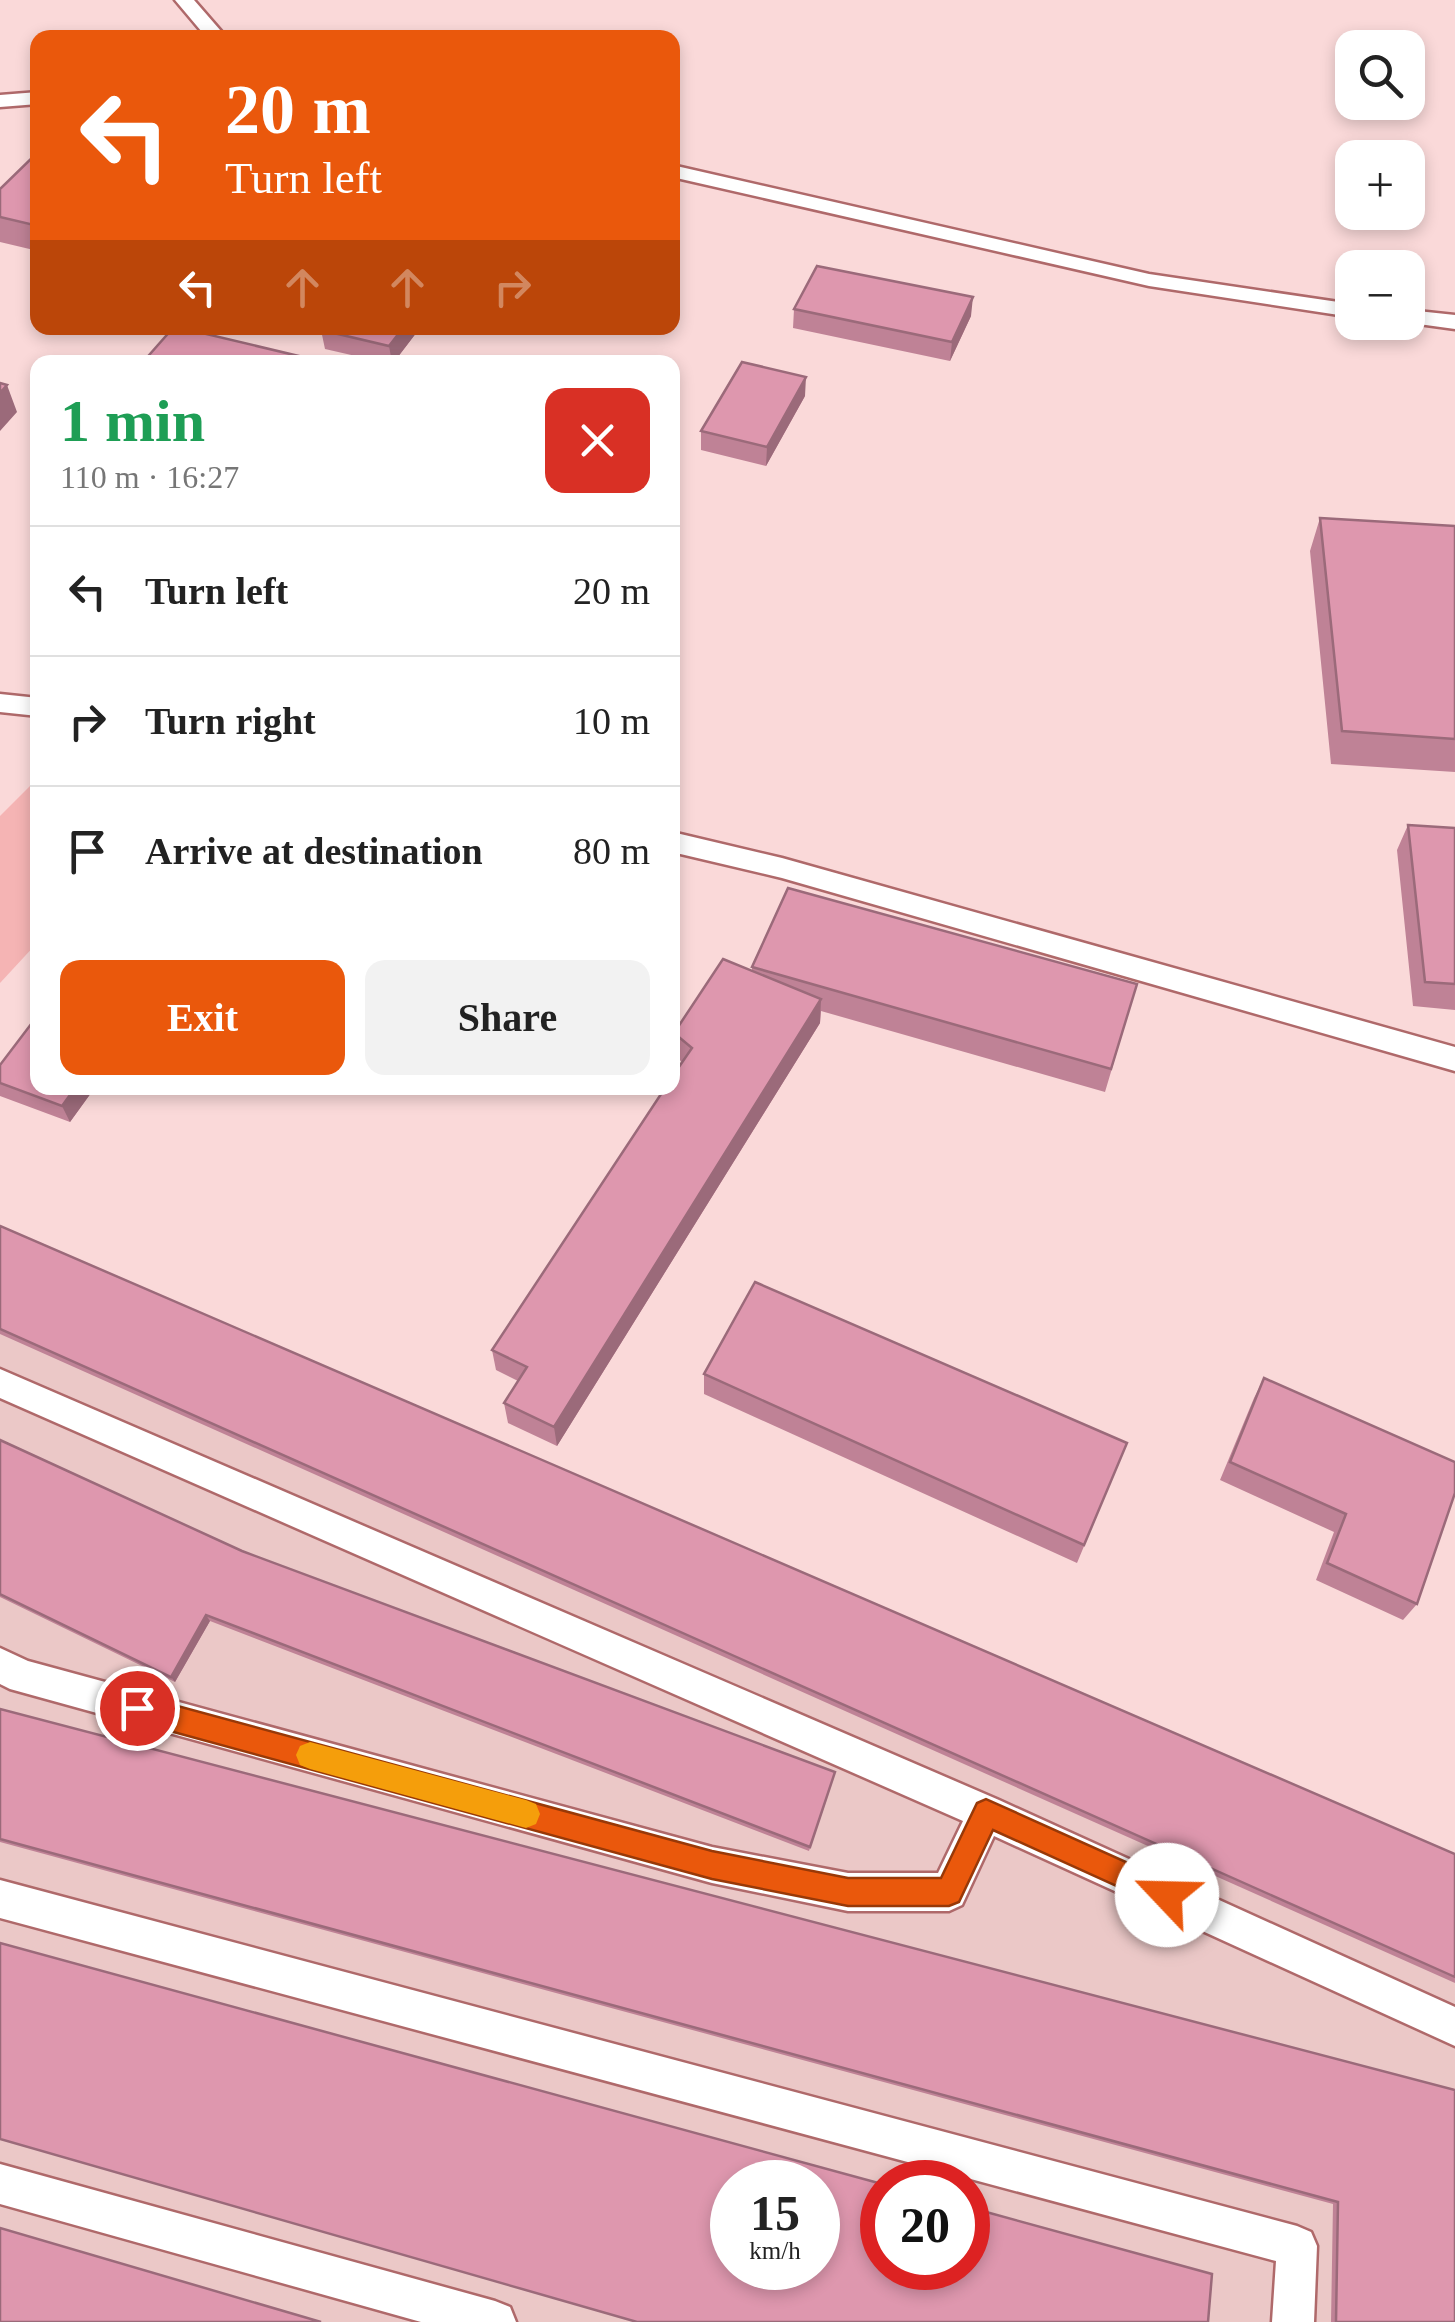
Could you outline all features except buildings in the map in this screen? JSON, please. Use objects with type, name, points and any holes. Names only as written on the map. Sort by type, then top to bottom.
[{"type":"lane","points":[[184,0],[211,30]]},
{"type":"lane","points":[[0,101],[30,99]]},
{"type":"lane","points":[[680,173],[1149,280],[1335,308]]},
{"type":"lane","points":[[1425,319],[1455,322]]},
{"type":"lane","points":[[0,703],[30,707]]},
{"type":"lane","points":[[680,844],[782,868],[1455,1059]]},
{"type":"lane","points":[[0,1383],[986,1813],[1455,2027]]},
{"type":"lane","points":[[0,1665],[22,1677],[712,1865],[848,1892],[949,1892],[986,1813]]},
{"type":"lane","points":[[0,1899],[1297,2246],[1293,2322]]},
{"type":"lane","points":[[0,2184],[495,2322]]},
{"type":"shaded area","points":[[30,786],[30,951],[0,983],[0,816]]},
{"type":"shaded area","points":[[0,1232],[1455,1861],[1455,2322],[0,2322]]},
{"type":"slow traffic","points":[[310,1755],[526,1814]]},
{"type":"route","points":[[137,1708],[712,1865],[848,1892],[949,1892],[986,1813],[1167,1895]]}]
